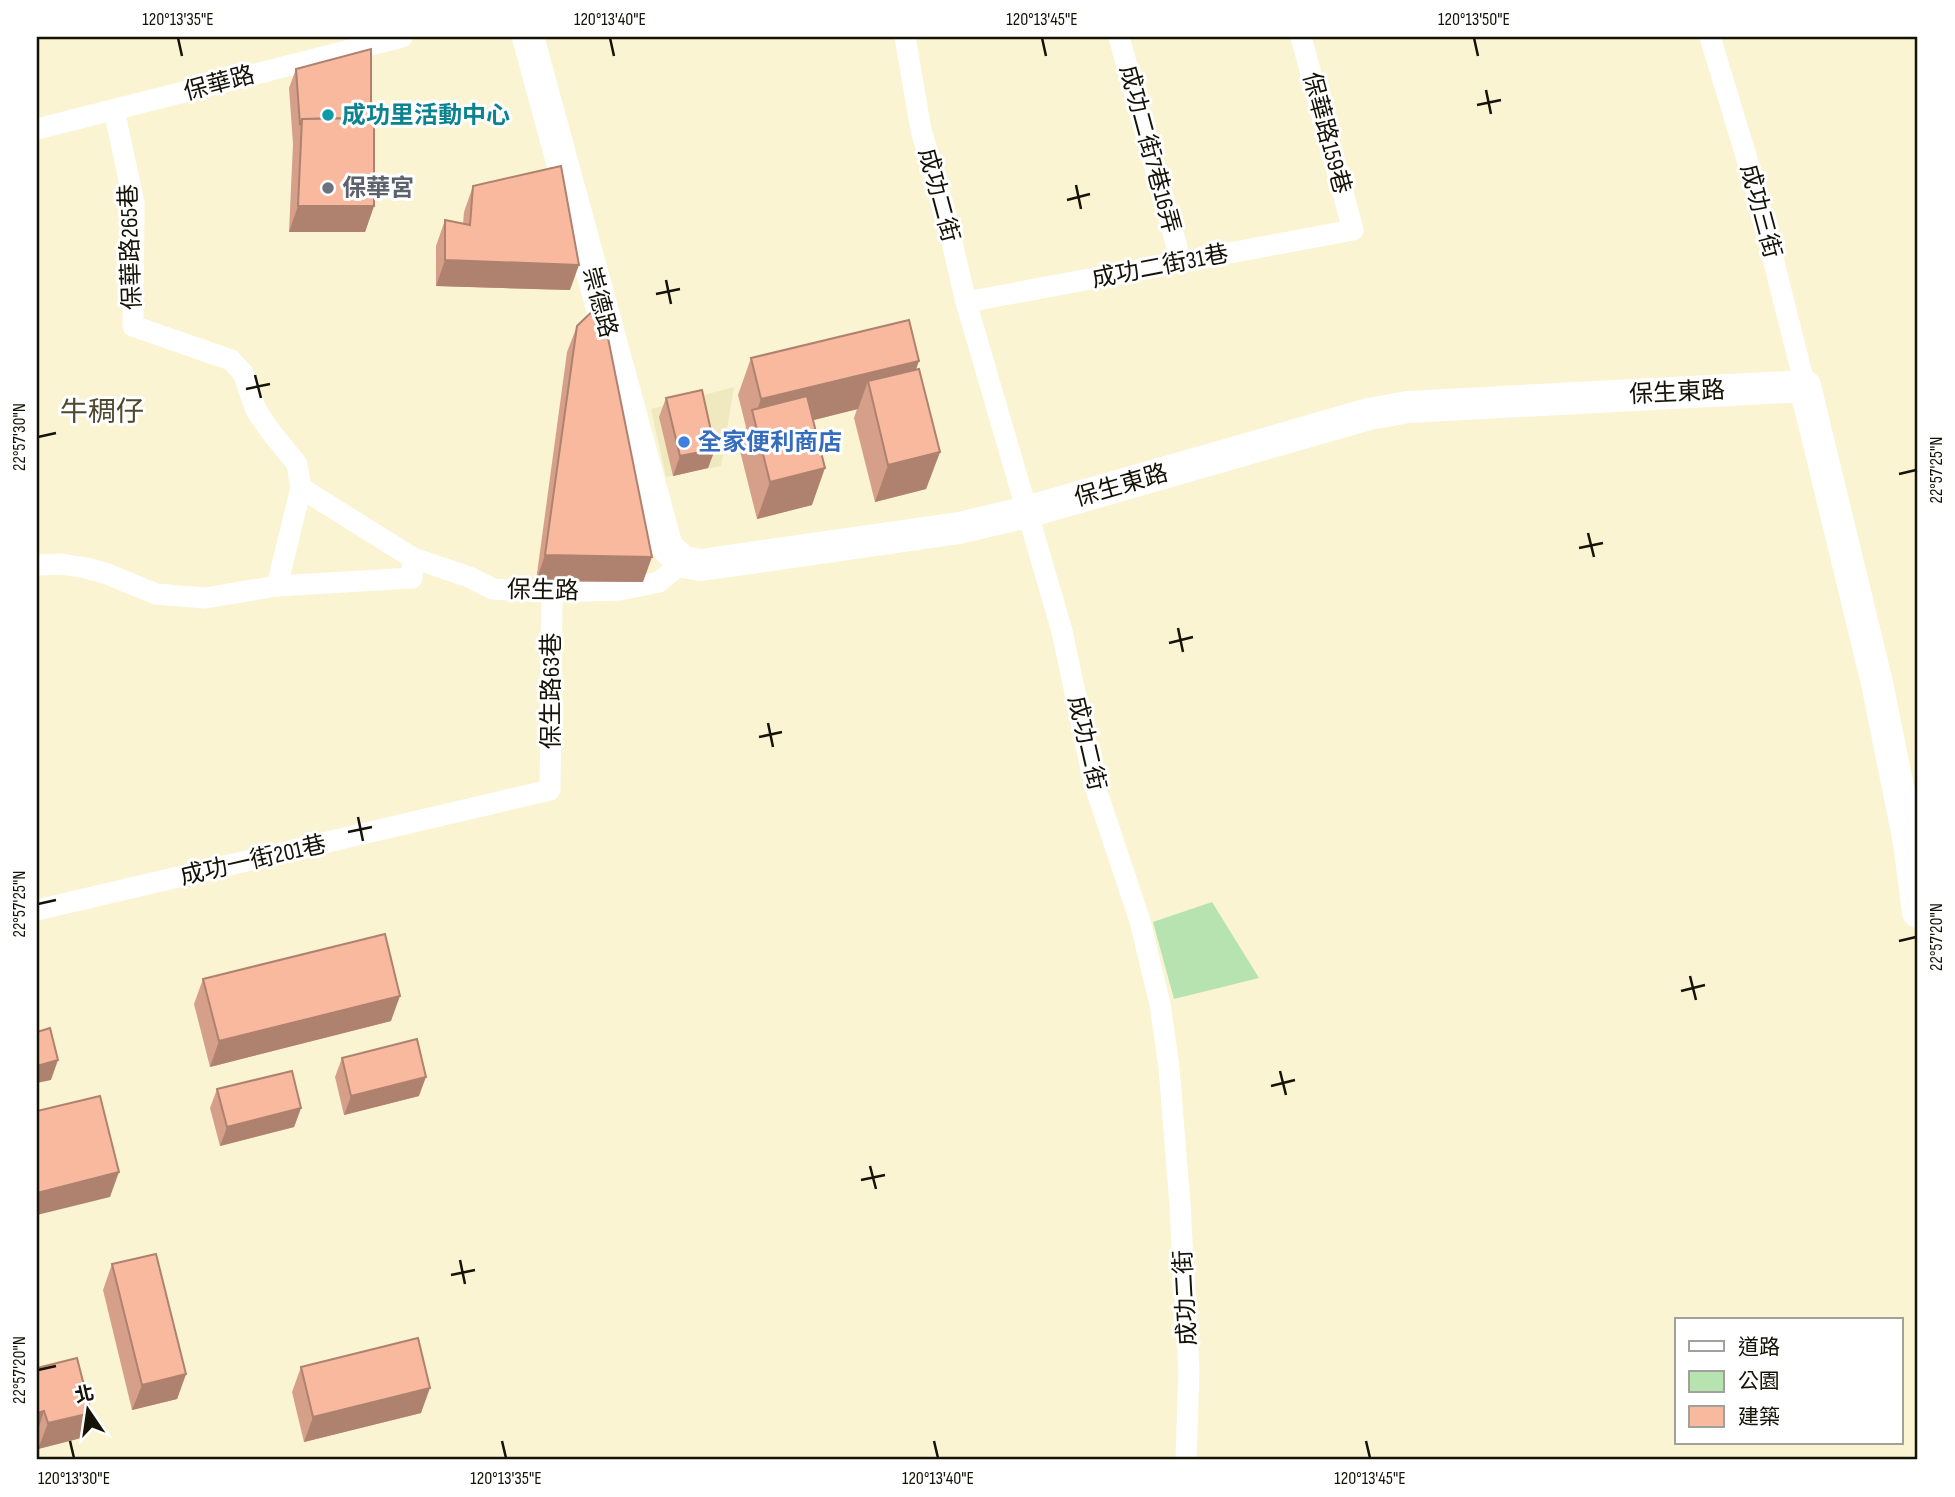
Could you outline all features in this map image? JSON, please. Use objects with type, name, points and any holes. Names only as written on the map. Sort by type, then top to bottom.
[{"type":"street","name":"保華路","points":[[37,129],[402,37]]},
{"type":"street","name":"崇德路","points":[[528,37],[667,547],[682,562]]},
{"type":"street","name":"成功二街","points":[[905,37],[921,130],[943,204],[966,302],[1062,631],[1094,783],[1140,921],[1160,1004],[1169,1068],[1182,1233],[1189,1369],[1186,1460]]},
{"type":"street","name":"成功二街7巷16弄","points":[[1119,37],[1181,262]]},
{"type":"street","name":"保華路159巷","points":[[1301,37],[1353,230]]},
{"type":"street","name":"成功三街","points":[[1710,37],[1754,179],[1805,386]]},
{"type":"street","name":"保華路265巷","points":[[114,110],[134,203],[133,326],[231,360],[243,373],[256,410],[296,464],[301,488]]},
{"type":"street","name":"成功二街31巷","points":[[966,302],[1353,230]]},
{"type":"street","points":[[1805,386],[1877,683],[1909,842],[1918,912]]},
{"type":"street","name":"保生東路","points":[[1027,512],[1368,414],[1408,407],[1805,386]]},
{"type":"street","points":[[277,586],[301,488]]},
{"type":"street","name":"保生路","points":[[301,488],[413,558],[469,577],[493,589],[552,592],[620,590],[659,582],[682,562]]},
{"type":"street","points":[[682,562],[701,565],[959,528],[1027,512]]},
{"type":"street","points":[[37,565],[61,564],[86,568],[106,573],[156,594],[205,598],[277,586],[412,578],[413,558]]},
{"type":"street","name":"保生路63巷","points":[[550,790],[552,592]]},
{"type":"street","name":"成功一街201巷","points":[[37,911],[550,790]]},
{"type":"shaded area","points":[[734,387],[721,466],[666,477],[651,409]]},
{"type":"green space","points":[[1212,902],[1259,978],[1174,999],[1153,922]]},
{"type":"building","points":[[371,49],[371,118],[302,119],[300,125],[296,69]]},
{"type":"building","name":"保華宮","points":[[374,118],[374,206],[298,206],[302,119]]},
{"type":"building","points":[[561,166],[579,265],[445,260],[445,220],[470,225],[473,186]]},
{"type":"building","points":[[601,303],[652,557],[545,555],[577,326]]},
{"type":"building","points":[[909,320],[919,361],[761,399],[751,358]]},
{"type":"building","points":[[919,369],[940,452],[888,465],[868,381]]},
{"type":"building","points":[[702,390],[715,449],[680,456],[666,398]]},
{"type":"building","points":[[807,396],[825,468],[770,482],[752,410]]},
{"type":"building","points":[[385,934],[400,996],[219,1041],[203,979]]},
{"type":"building","points":[[50,1028],[58,1060],[37,1066],[37,1032]]},
{"type":"building","points":[[417,1039],[426,1077],[351,1096],[342,1058]]},
{"type":"building","points":[[292,1071],[301,1108],[227,1127],[217,1089]]},
{"type":"building","points":[[100,1096],[119,1172],[37,1193],[37,1111]]},
{"type":"building","points":[[156,1254],[186,1374],[142,1385],[112,1264]]},
{"type":"building","points":[[418,1338],[430,1388],[313,1417],[301,1367]]},
{"type":"building","points":[[77,1358],[91,1413],[48,1423],[44,1411],[37,1413],[37,1368]]},
{"type":"place","name":"成功里活動中心","points":[[328,115]]},
{"type":"place","name":"保華宮","points":[[328,188]]},
{"type":"place","name":"全家便利商店","points":[[684,442]]},
{"type":"district","name":"牛稠仔","points":[[102,411]]}]
